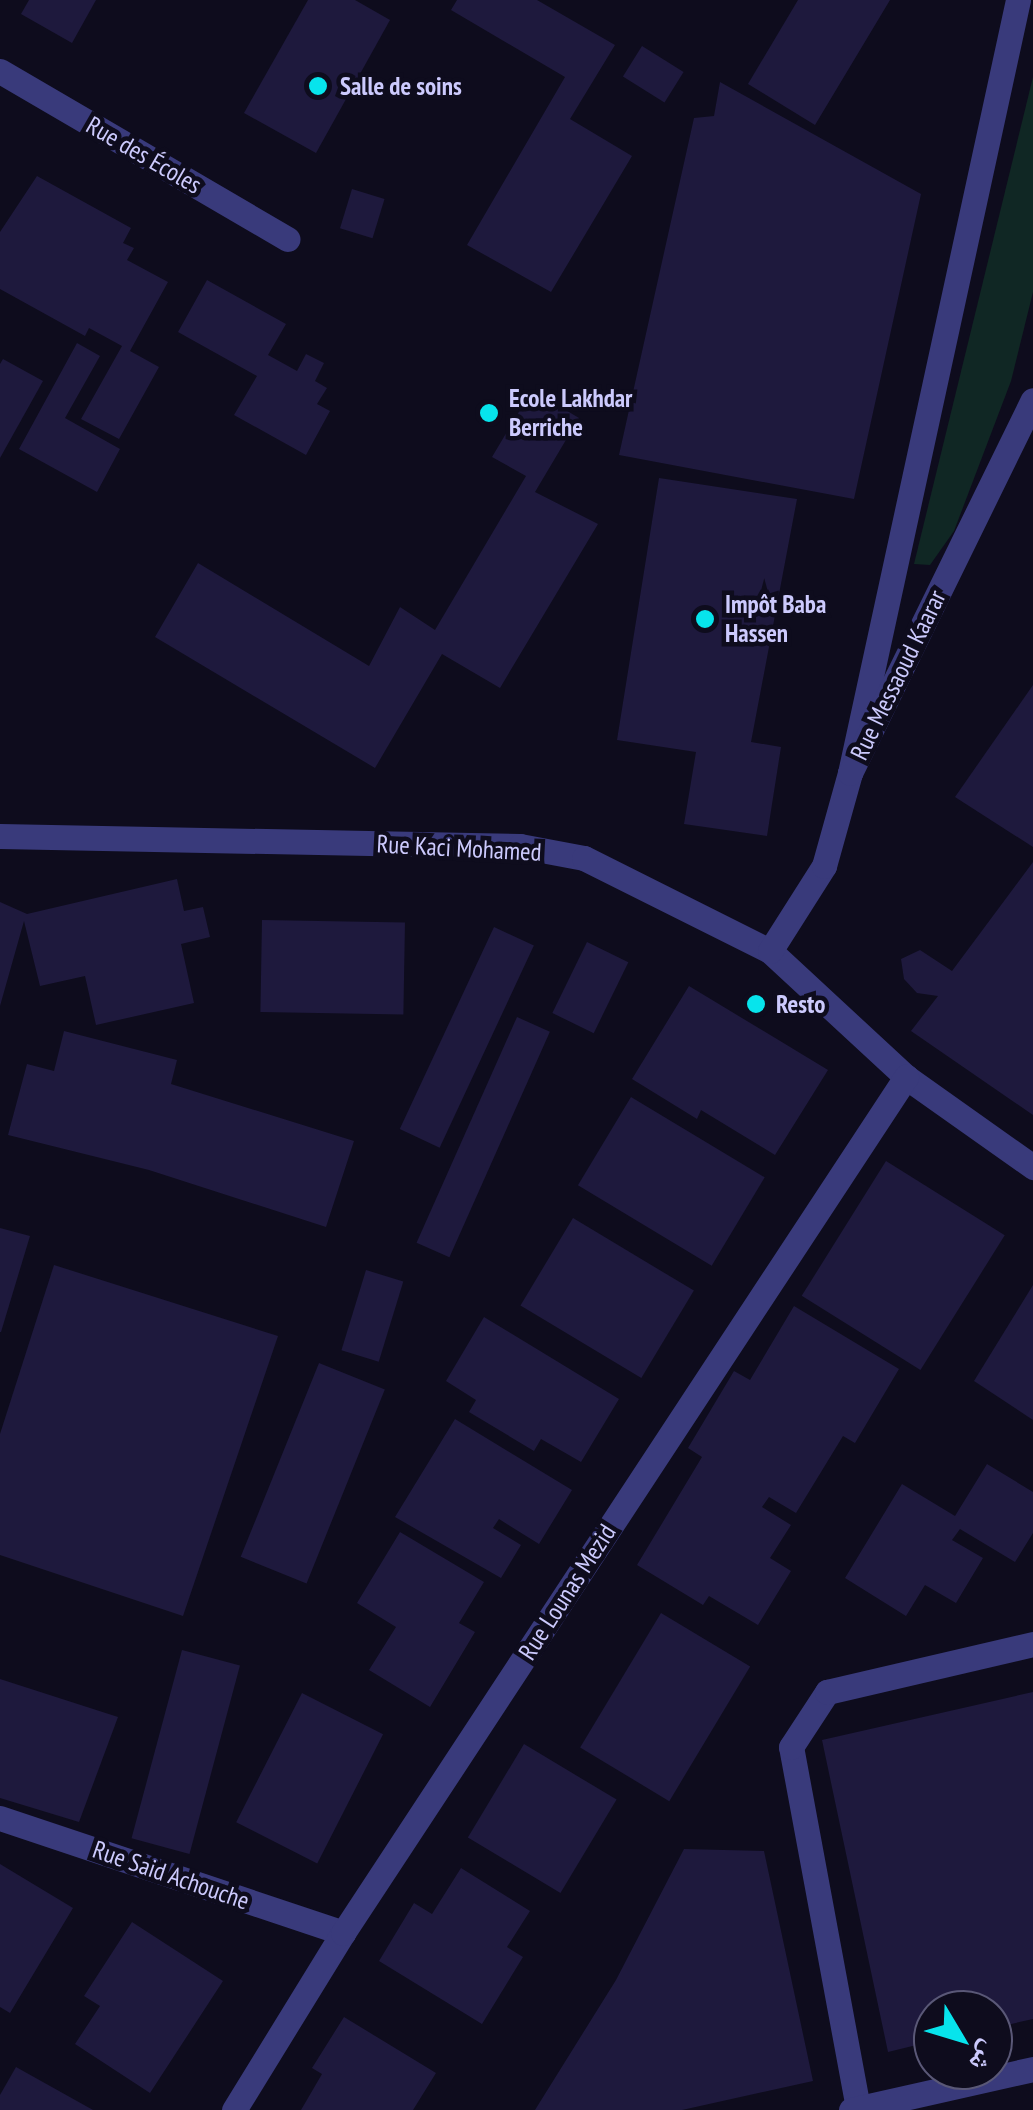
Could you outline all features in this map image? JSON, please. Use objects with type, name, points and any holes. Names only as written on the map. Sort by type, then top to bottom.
[{"type":"street","points":[[850,773],[1018,0]]},
{"type":"street","name":"Rue des Écoles","points":[[0,71],[288,239]]},
{"type":"street","name":"Rue Messaoud Kaarar","points":[[770,951],[824,866],[850,773],[1032,409]]},
{"type":"street","name":"Rue Kaci Mohamed","points":[[0,836],[520,846],[584,858],[770,951],[906,1077],[1033,1167]]},
{"type":"street","name":"Rue Lounas Mezid","points":[[234,2110],[343,1933],[906,1077]]},
{"type":"street","points":[[1033,1644],[827,1692],[792,1747],[854,2109],[1033,2068]]},
{"type":"street","name":"Rue Said Achouche","points":[[0,1818],[343,1933]]},
{"type":"green space","points":[[1033,77],[1033,292],[1011,381],[954,531],[930,565],[914,564]]},
{"type":"building","points":[[29,0],[96,0],[72,43],[21,14]]},
{"type":"building","points":[[308,0],[355,0],[390,20],[316,153],[244,113]]},
{"type":"building","points":[[457,0],[537,0],[615,45],[570,119],[632,156],[551,292],[467,245],[565,77],[451,10]]},
{"type":"building","points":[[798,0],[890,0],[815,125],[748,84]]},
{"type":"building","points":[[642,46],[684,72],[664,102],[623,77]]},
{"type":"building","points":[[720,82],[921,194],[854,499],[619,455],[694,118],[714,116]]},
{"type":"building","points":[[37,176],[131,228],[123,243],[134,248],[127,260],[168,282],[130,351],[159,367],[119,439],[81,419],[122,346],[89,328],[85,336],[0,289],[0,232]]},
{"type":"building","points":[[352,189],[385,199],[373,238],[340,228]]},
{"type":"building","points":[[207,280],[286,324],[268,355],[297,371],[306,354],[324,363],[315,381],[327,388],[317,404],[330,411],[306,455],[234,415],[257,376],[178,332]]},
{"type":"building","points":[[77,343],[100,356],[65,418],[120,449],[97,492],[19,449]]},
{"type":"building","points":[[3,359],[43,381],[0,458],[0,364]]},
{"type":"building","points":[[532,390],[579,418],[535,492],[598,524],[500,688],[442,654],[375,768],[155,637],[198,563],[369,666],[400,607],[435,630],[526,476],[492,457]]},
{"type":"building","name":"Impôt Baba Hassen","points":[[659,478],[797,499],[751,742],[781,747],[767,836],[684,824],[696,752],[617,740]]},
{"type":"building","points":[[1033,685],[1033,847],[955,797]]},
{"type":"building","points":[[1033,862],[1033,1115],[911,1031],[938,996],[917,993],[904,979],[901,959],[920,950],[952,971]]},
{"type":"building","points":[[177,879],[184,911],[203,907],[210,937],[181,944],[194,1003],[96,1025],[85,976],[40,986],[24,921],[0,1006],[0,902],[27,914]]},
{"type":"building","points":[[262,920],[405,922],[403,1014],[260,1012]]},
{"type":"building","points":[[494,927],[534,946],[440,1148],[400,1129]]},
{"type":"building","points":[[587,942],[628,962],[594,1033],[552,1013]]},
{"type":"building","points":[[689,986],[828,1070],[775,1155],[701,1110],[697,1119],[632,1079]]},
{"type":"building","points":[[517,1017],[550,1032],[449,1257],[417,1243]]},
{"type":"building","points":[[64,1031],[177,1060],[171,1084],[354,1141],[326,1227],[149,1170],[8,1135],[27,1064],[54,1071]]},
{"type":"building","points":[[631,1097],[765,1177],[712,1266],[578,1185]]},
{"type":"building","points":[[886,1161],[1005,1235],[920,1370],[802,1296]]},
{"type":"building","points":[[573,1218],[694,1291],[641,1378],[520,1305]]},
{"type":"building","points":[[0,1228],[30,1236],[1,1332],[0,1332]]},
{"type":"building","points":[[54,1265],[278,1336],[183,1616],[0,1555],[0,1434]]},
{"type":"building","points":[[366,1270],[403,1281],[379,1362],[341,1350]]},
{"type":"building","points":[[1033,1285],[1033,1420],[974,1381]]},
{"type":"building","points":[[794,1306],[899,1369],[855,1443],[843,1436],[796,1513],[769,1497],[762,1507],[791,1525],[770,1558],[791,1571],[758,1625],[709,1596],[703,1605],[637,1565],[702,1457],[688,1448],[734,1371],[750,1380]]},
{"type":"building","points":[[484,1317],[619,1399],[581,1462],[541,1439],[534,1451],[469,1412],[476,1400],[446,1381]]},
{"type":"building","points":[[319,1363],[385,1390],[307,1583],[241,1557]]},
{"type":"building","points":[[455,1419],[572,1490],[539,1544],[499,1519],[493,1528],[521,1545],[501,1578],[395,1517]]},
{"type":"building","points":[[987,1464],[1033,1492],[1033,1533],[1015,1562],[960,1529],[952,1540],[983,1558],[956,1603],[925,1585],[906,1616],[845,1578],[902,1484],[955,1516]]},
{"type":"building","points":[[400,1532],[484,1582],[459,1623],[475,1632],[430,1707],[369,1670],[396,1627],[357,1603]]},
{"type":"building","points":[[661,1613],[750,1667],[669,1801],[580,1748]]},
{"type":"building","points":[[182,1650],[240,1666],[189,1854],[132,1838]]},
{"type":"building","points":[[0,1679],[118,1717],[79,1822],[0,1798]]},
{"type":"building","points":[[1033,1692],[1033,2019],[1013,2024],[1013,1990],[913,1990],[913,2046],[888,2052],[822,1740]]},
{"type":"building","points":[[302,1693],[383,1734],[317,1864],[236,1822]]},
{"type":"building","points":[[524,1744],[617,1800],[560,1893],[468,1837]]},
{"type":"building","points":[[684,1849],[764,1851],[813,2081],[682,2110],[535,2110],[616,1980]]},
{"type":"building","points":[[0,1864],[73,1908],[10,2013],[0,2007]]},
{"type":"building","points":[[461,1868],[530,1911],[507,1947],[523,1957],[482,2024],[379,1961],[414,1903],[432,1914]]},
{"type":"building","points":[[132,1922],[223,1981],[150,2093],[75,2044],[100,2006],[84,1996]]},
{"type":"building","points":[[344,2017],[436,2073],[413,2110],[301,2110],[322,2074],[312,2068]]},
{"type":"building","points":[[16,2067],[93,2110],[0,2110],[0,2095]]},
{"type":"place","name":"Salle de soins","points":[[318,86]]},
{"type":"place","name":"Ecole Lakhdar Berriche","points":[[489,413]]},
{"type":"place","name":"Impôt Baba Hassen","points":[[705,619]]},
{"type":"place","name":"Resto","points":[[756,1004]]}]
